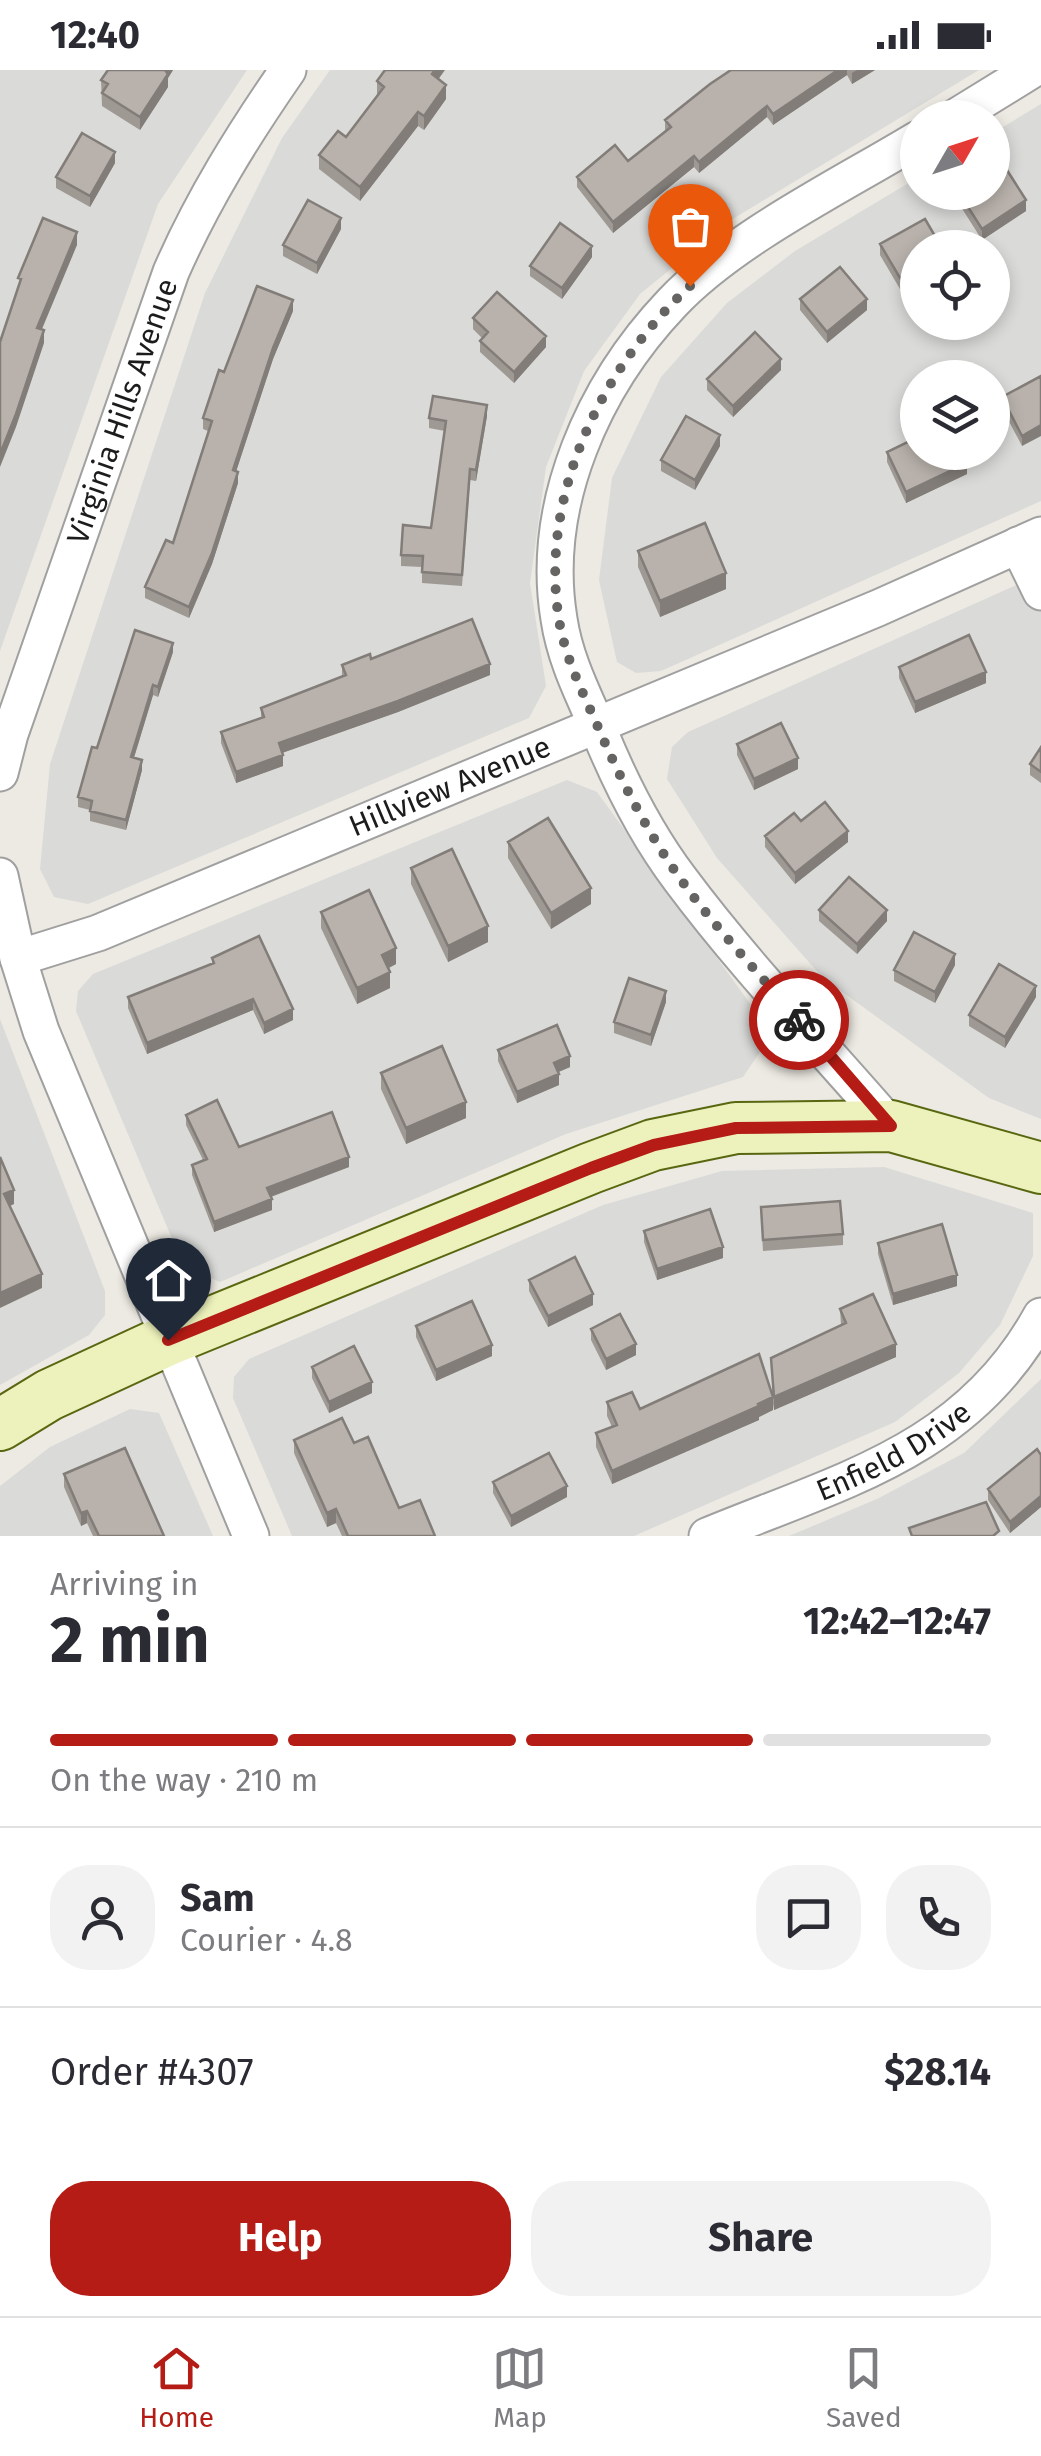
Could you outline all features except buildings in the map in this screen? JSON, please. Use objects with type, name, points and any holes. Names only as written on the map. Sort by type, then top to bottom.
[{"type":"street","name":"Virginia Hills Avenue","points":[[0,773],[10,734],[171,272],[196,215],[229,156],[288,70]]},
{"type":"street","points":[[983,100],[1032,70]]},
{"type":"street","points":[[891,1126],[719,930],[678,876],[621,783],[571,666],[560,623],[556,547],[573,466],[599,405],[634,349],[673,302],[752,240],[900,151]]},
{"type":"street","points":[[1030,540],[1041,592]]},
{"type":"street","name":"Hillview Avenue","points":[[18,958],[98,933],[1030,540]]},
{"type":"street","points":[[0,876],[18,958],[42,1031],[251,1536]]},
{"type":"street","points":[[0,1425],[50,1395],[168,1340],[654,1145],[736,1128],[891,1126],[1041,1168]]},
{"type":"street","name":"Enfield Drive","points":[[708,1536],[895,1458],[934,1436],[989,1389],[1041,1316]]},
{"type":"shaded area","points":[[0,70],[247,70],[158,204],[0,651]]},
{"type":"shaded area","points":[[330,70],[979,70],[929,100],[900,100],[900,118],[731,220],[640,294],[584,371],[546,467],[530,583],[546,686],[529,718],[88,904],[54,897],[40,869],[50,764],[205,293],[282,138]]},
{"type":"shaded area","points":[[1041,104],[1041,501],[661,671],[636,673],[617,662],[599,580],[612,478],[661,377],[727,303],[795,251],[900,188],[900,210],[1010,210],[1010,123]]},
{"type":"shaded area","points":[[1041,574],[1041,1119],[989,1098],[823,978],[717,858],[667,779],[672,747],[688,732]]},
{"type":"shaded area","points":[[567,780],[597,792],[759,1016],[762,1049],[743,1077],[566,1134],[220,1282],[184,1267],[76,1011],[78,991],[93,974]]},
{"type":"shaded area","points":[[0,1019],[105,1291],[105,1315],[89,1335],[0,1385]]},
{"type":"shaded area","points":[[884,1167],[1033,1213],[1033,1256],[1000,1325],[959,1373],[895,1422],[634,1536],[292,1536],[233,1398],[234,1377],[249,1359],[603,1205],[722,1171]]},
{"type":"shaded area","points":[[1041,1379],[1041,1536],[789,1536],[877,1499],[964,1453]]},
{"type":"shaded area","points":[[130,1409],[159,1413],[213,1536],[0,1536],[0,1486],[50,1447]]},
{"type":"way so far","points":[[690,286],[634,349],[614,379],[573,466],[556,547],[560,623],[571,666],[621,783],[644,824],[719,930],[799,1020]]},
{"type":"route","points":[[168,1340],[654,1145],[736,1128],[891,1126],[799,1020]]}]
